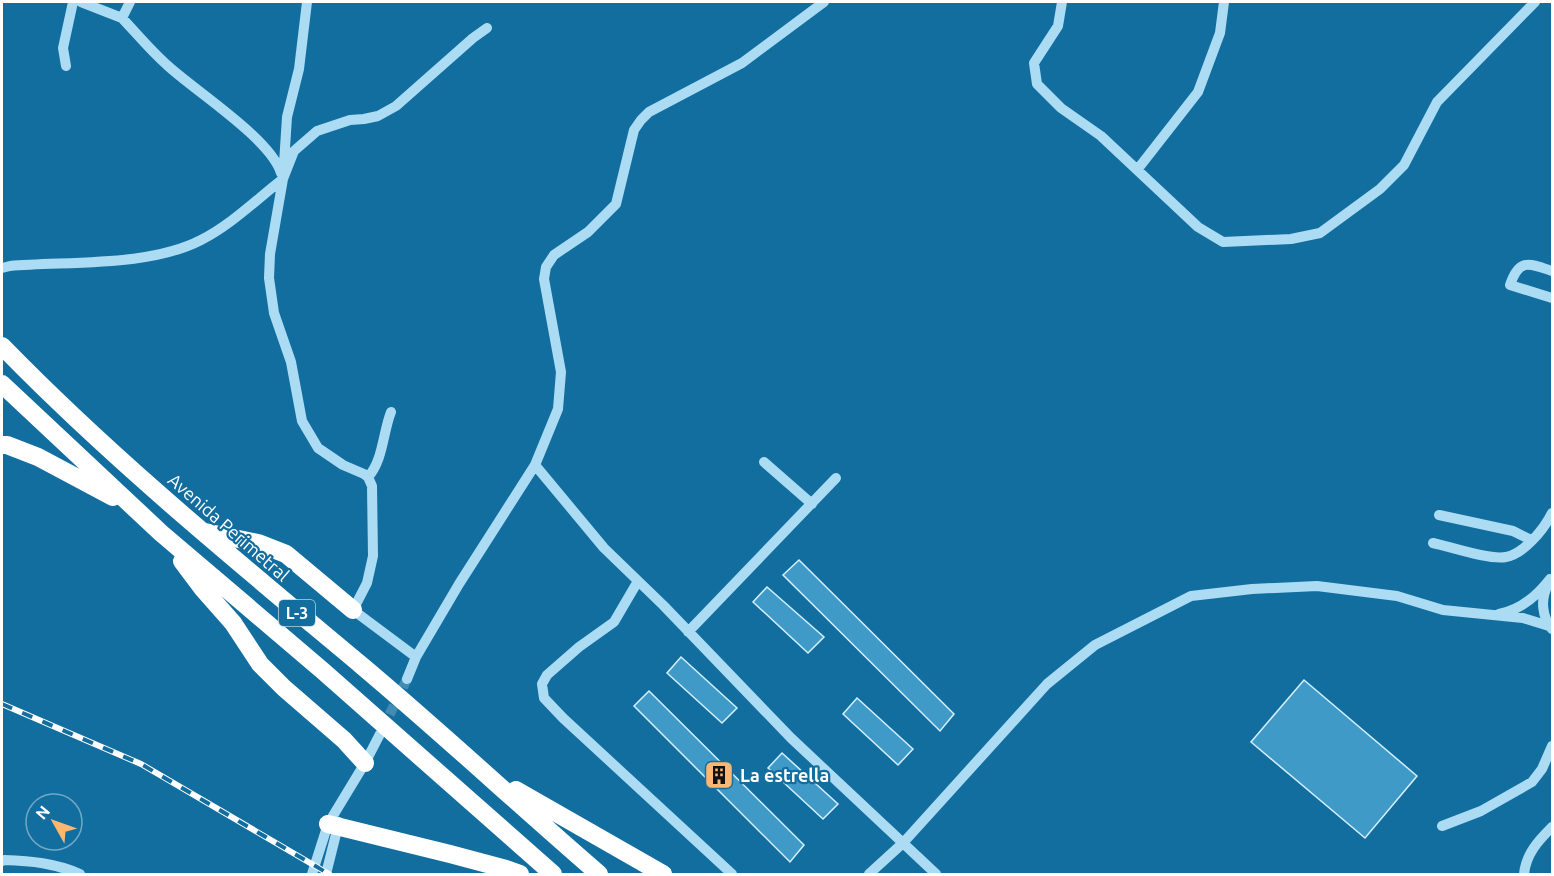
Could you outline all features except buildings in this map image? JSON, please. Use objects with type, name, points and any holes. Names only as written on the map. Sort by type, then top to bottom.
[{"type":"highway","name":"Avenida Perimetral","points":[[2,346],[58,403],[200,531],[479,767],[599,874]]},
{"type":"highway","name":"L-3","points":[[2,384],[161,533],[323,671],[553,874]]},
{"type":"highway","points":[[2,445],[38,457],[138,511]]},
{"type":"highway","points":[[200,531],[258,543],[286,554],[353,610]]},
{"type":"highway","points":[[161,533],[203,589],[233,623],[260,664],[366,763]]},
{"type":"highway","points":[[248,571],[244,560],[248,549],[258,543]]},
{"type":"highway","points":[[479,767],[553,813],[663,874]]},
{"type":"highway","points":[[333,825],[520,874]]},
{"type":"street","points":[[66,66],[63,48],[73,2]]},
{"type":"street","points":[[81,2],[122,18],[168,66],[245,128],[271,153],[278,164],[282,179]]},
{"type":"street","points":[[122,18],[130,2]]},
{"type":"street","points":[[307,2],[299,69],[287,117],[282,179],[270,254],[274,313],[291,362],[302,421],[318,448],[343,465],[368,477]]},
{"type":"street","points":[[407,679],[416,657],[459,584],[535,465],[558,409],[561,372],[544,279],[546,267],[554,255],[588,232],[616,204],[634,130],[649,112],[742,63],[824,2]]},
{"type":"street","points":[[1062,2],[1058,26],[1034,63],[1037,84],[1061,108],[1101,135],[1198,228],[1223,242],[1291,238],[1320,233],[1380,189],[1404,165],[1437,102],[1535,2]]},
{"type":"street","points":[[1137,170],[1198,92],[1220,33],[1224,2]]},
{"type":"street","points":[[2,268],[163,254],[201,240],[282,179],[294,151],[317,131],[350,120],[378,116],[396,106],[487,28]]},
{"type":"street","points":[[1552,271],[1534,265],[1522,266],[1514,272],[1510,285],[1552,298]]},
{"type":"street","points":[[368,477],[373,472],[378,459],[391,412]]},
{"type":"street","points":[[764,462],[812,504]]},
{"type":"street","points":[[535,465],[604,548],[791,738],[936,874]]},
{"type":"street","points":[[368,477],[372,494],[373,556],[367,583],[353,610],[416,657]]},
{"type":"street","points":[[688,632],[836,478]]},
{"type":"street","points":[[1433,543],[1494,557],[1507,557],[1532,540],[1548,523],[1552,513]]},
{"type":"street","points":[[1439,515],[1513,531],[1532,540]]},
{"type":"street","points":[[1493,616],[1506,613],[1528,601],[1541,592],[1551,578]]},
{"type":"street","points":[[1551,578],[1545,590],[1543,602],[1544,615],[1551,628]]},
{"type":"street","points":[[638,581],[614,622],[579,647],[547,675],[542,684],[544,698],[732,874]]},
{"type":"street","points":[[869,874],[903,843],[1047,684],[1095,645],[1191,596],[1252,589],[1317,586],[1397,596],[1443,610],[1523,618],[1551,628]]},
{"type":"street","points":[[312,874],[346,794],[366,763],[380,734]]},
{"type":"street","points":[[1442,826],[1481,811],[1532,783],[1542,769],[1552,746]]},
{"type":"street","points":[[326,874],[333,825]]},
{"type":"street","points":[[1524,874],[1525,862],[1530,853],[1552,827]]},
{"type":"street","points":[[2,859],[39,861],[80,874]]},
{"type":"tunnel","points":[[383,728],[407,679]]},
{"type":"railway","points":[[2,704],[141,764],[329,874]]},
{"type":"place","name":"La estrella","points":[[719,775]]}]
